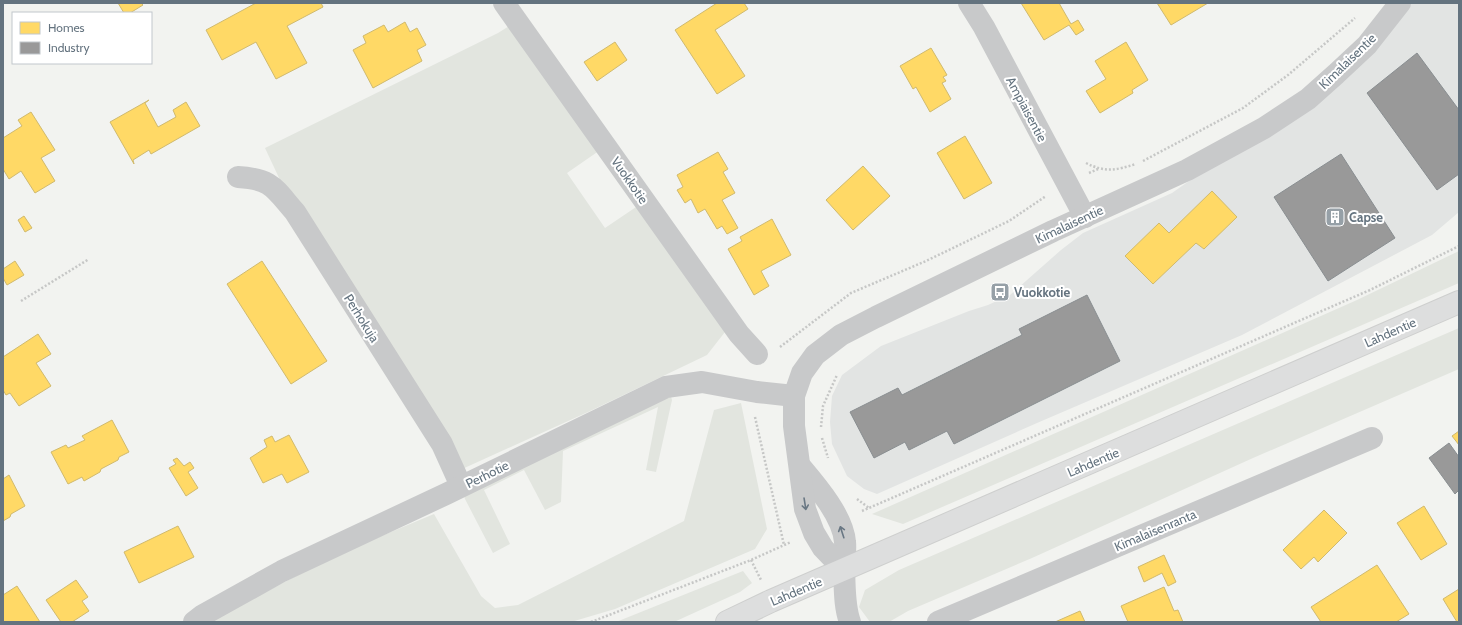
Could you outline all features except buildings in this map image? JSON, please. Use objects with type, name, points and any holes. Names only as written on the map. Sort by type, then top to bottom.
[{"type":"main road","name":"Lahdentie","points":[[727,622],[1459,302]]},
{"type":"street","name":"Vuokkotie","points":[[504,3],[739,334],[766,352]]},
{"type":"street","name":"Ampiaisentie","points":[[969,3],[984,27],[1085,217]]},
{"type":"street","name":"Kimalaisentie","points":[[844,570],[823,548],[814,533],[805,509],[794,426],[794,396],[802,373],[815,355],[841,335],[1085,217],[1187,170],[1264,128],[1308,99],[1367,45],[1400,3]]},
{"type":"street","name":"Perhokuja","points":[[238,177],[255,178],[271,184],[294,212],[442,444],[461,486]]},
{"type":"street","name":"Perhotie","points":[[194,622],[203,615],[282,570],[666,387],[702,382],[757,392],[794,396]]},
{"type":"street","name":"Kimalaisenranta","points":[[938,622],[1372,438]]},
{"type":"street","points":[[844,570],[847,615],[850,622]]},
{"type":"path","points":[[1098,169],[1117,170],[1137,164],[1242,108],[1288,75],[1359,14]]},
{"type":"path","points":[[766,352],[851,293],[926,261],[1002,224],[1047,196]]},
{"type":"path","points":[[853,496],[870,508],[1370,290],[1459,246]]},
{"type":"path","points":[[21,301],[89,259]]},
{"type":"path","points":[[821,430],[823,406],[837,375]]},
{"type":"path","points":[[591,622],[751,560],[784,545],[753,410]]},
{"type":"path","points":[[822,436],[826,455],[830,462]]},
{"type":"shaded area","points":[[1404,3],[1459,3],[1459,212],[1432,235],[1242,335],[877,494],[864,489],[847,476],[832,444],[830,422],[832,396],[842,375],[881,346],[988,305],[1010,295],[1061,250],[1083,233],[1172,193],[1273,122]]},
{"type":"shaded area","points":[[517,21],[606,146],[567,173],[605,228],[645,201],[732,323],[707,355],[588,412],[460,470],[295,212],[265,148],[498,33]]},
{"type":"shaded area","points":[[1459,251],[1459,283],[903,524],[872,514],[1357,300]]},
{"type":"shaded area","points":[[1459,328],[1459,369],[1253,458],[1032,558],[908,611],[889,622],[870,622],[859,607],[865,590],[899,570]]},
{"type":"shaded area","points":[[670,393],[672,400],[656,472],[646,470],[658,407],[563,451],[561,502],[545,510],[524,470],[484,490],[510,544],[493,553],[465,499],[463,492]]},
{"type":"shaded area","points":[[741,403],[767,529],[755,549],[615,609],[571,622],[209,622],[292,578],[367,542],[434,514],[481,596],[495,608],[518,605],[684,521],[714,410]]},
{"type":"shaded area","points":[[743,571],[752,583],[740,592],[674,622],[616,622]]},
{"type":"place","name":"Capse","points":[[1335,217]]},
{"type":"place","name":"Vuokkotie","points":[[1000,292]]}]
